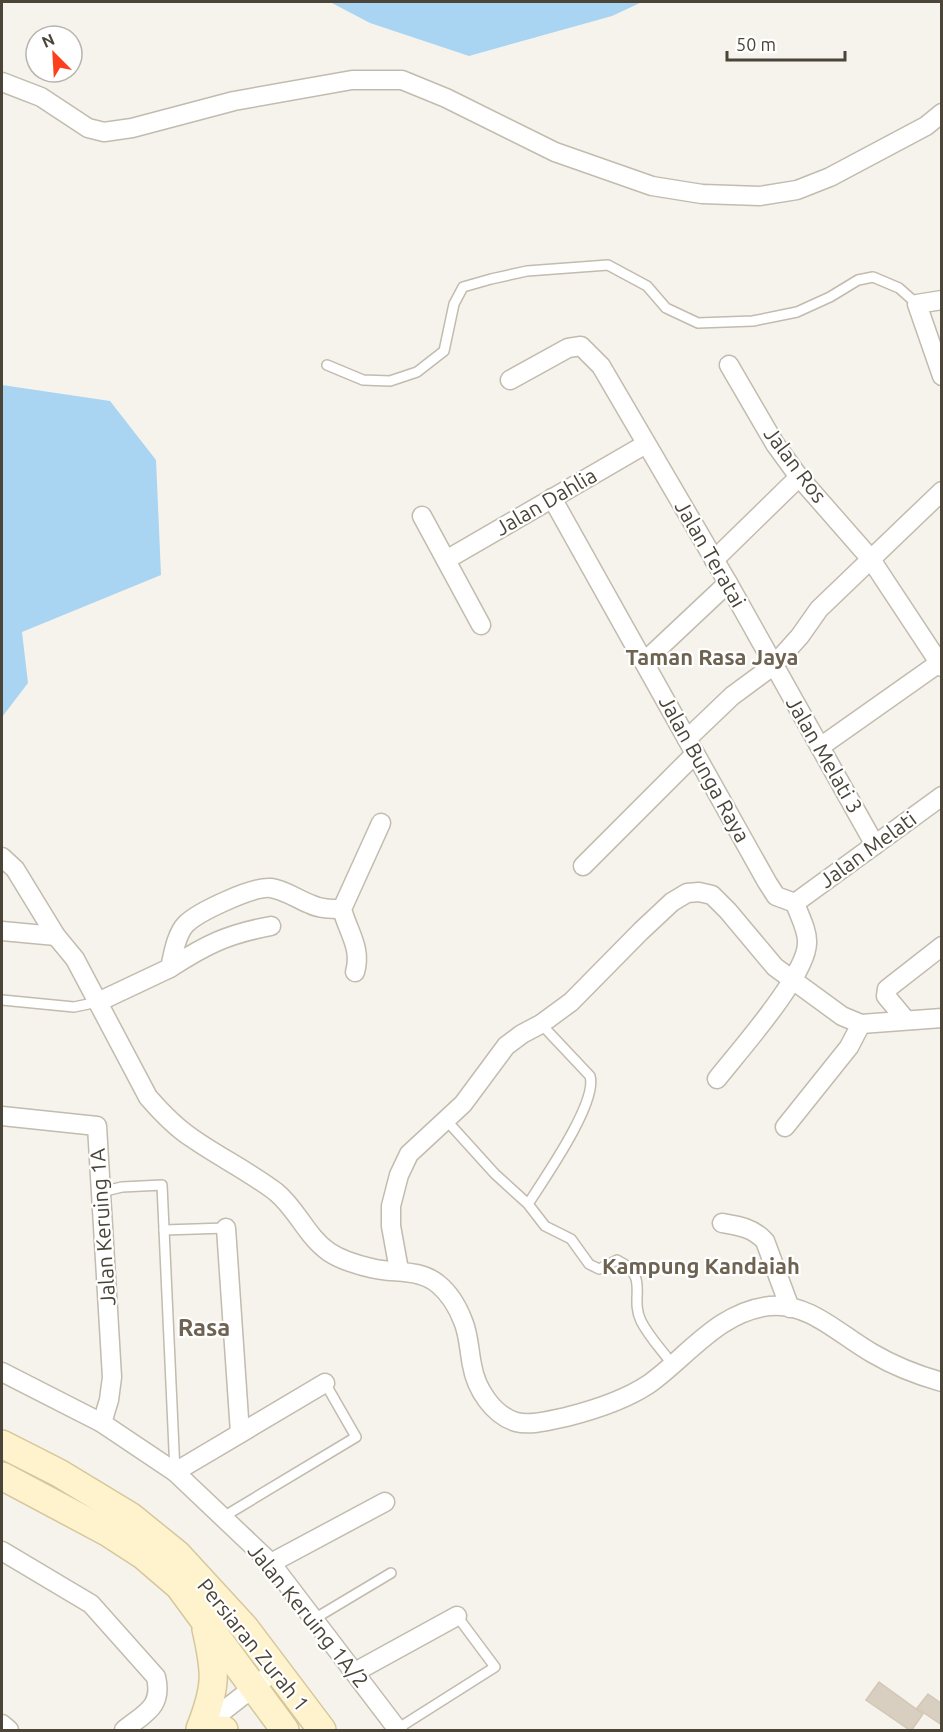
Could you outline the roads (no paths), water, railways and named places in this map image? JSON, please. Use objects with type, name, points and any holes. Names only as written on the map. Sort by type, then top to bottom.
[{"type":"main road","name":"Persiaran Zurah 1","points":[[2,1444],[59,1473],[130,1516],[177,1554],[245,1628],[322,1731]]},
{"type":"main road","name":"Persiaran Zurah 1","points":[[2,1476],[107,1532],[144,1556],[179,1586],[285,1731]]},
{"type":"main road","points":[[204,1618],[215,1668],[207,1730]]},
{"type":"street","points":[[2,82],[41,97],[88,128],[104,132],[132,128],[234,101],[352,80],[402,80],[446,98],[555,152],[652,186],[702,194],[760,196],[797,190],[830,177],[926,126],[942,114]]},
{"type":"street","points":[[942,300],[917,304],[942,376]]},
{"type":"street","name":"Jalan Teratai","points":[[510,380],[568,348],[581,346],[601,366],[774,665]]},
{"type":"street","name":"Jalan Ros","points":[[729,365],[776,444],[799,477],[870,558],[940,665]]},
{"type":"street","name":"Jalan Dahlia","points":[[446,560],[646,444]]},
{"type":"street","points":[[714,560],[799,477]]},
{"type":"street","points":[[583,866],[691,747],[732,696],[774,665],[800,636],[819,609],[942,491]]},
{"type":"street","name":"Jalan Bunga Raya","points":[[552,498],[767,882],[776,896],[795,903]]},
{"type":"street","points":[[422,516],[481,625]]},
{"type":"street","points":[[644,662],[728,584]]},
{"type":"street","name":"Jalan Melati 3","points":[[774,665],[876,845]]},
{"type":"street","points":[[820,747],[940,665]]},
{"type":"street","name":"Jalan Melati","points":[[795,903],[942,796]]},
{"type":"street","points":[[355,972],[359,960],[357,950],[342,909],[381,823]]},
{"type":"street","points":[[2,857],[15,868],[56,936],[75,959],[148,1097],[163,1114],[190,1137],[276,1192],[329,1252],[371,1268],[399,1270],[422,1275],[438,1284],[451,1298],[464,1322],[472,1368],[483,1393],[495,1411],[517,1422],[546,1421],[611,1403],[648,1384],[718,1326],[743,1314],[770,1306],[799,1309],[825,1322],[872,1353],[912,1373],[942,1382]]},
{"type":"street","points":[[170,968],[175,946],[185,925],[213,907],[247,893],[269,888],[290,894],[311,905],[325,909],[342,909]]},
{"type":"street","points":[[399,1270],[391,1226],[391,1206],[399,1175],[409,1154],[463,1104],[506,1046],[571,1002],[641,931],[672,902],[687,893],[699,892],[712,895],[774,967],[842,1016],[861,1024],[942,1018]]},
{"type":"street","points":[[717,1079],[781,998],[803,959],[807,943],[795,903]]},
{"type":"street","points":[[98,1002],[170,968],[229,936],[271,926]]},
{"type":"street","points":[[2,931],[56,936]]},
{"type":"street","points":[[906,1020],[886,996],[887,989],[942,946]]},
{"type":"street","points":[[785,1127],[849,1047],[861,1024]]},
{"type":"street","name":"Jalan Keruing 1A","points":[[2,1116],[97,1126],[112,1377],[109,1400],[102,1423]]},
{"type":"street","points":[[722,1223],[757,1232],[765,1241],[790,1308]]},
{"type":"street","points":[[226,1228],[240,1433]]},
{"type":"street","name":"Jalan Keruing 1A/2","points":[[2,1372],[102,1423],[175,1472],[271,1563],[397,1730]]},
{"type":"street","points":[[175,1472],[325,1383]]},
{"type":"street","points":[[271,1563],[385,1502]]},
{"type":"street","points":[[2,1551],[91,1604],[156,1677],[159,1690],[154,1706],[124,1731]]},
{"type":"street","points":[[355,1672],[457,1616]]},
{"type":"street","points":[[207,1730],[277,1669]]},
{"type":"street","points":[[2,1724],[9,1731]]},
{"type":"lane","points":[[327,365],[363,380],[390,381],[417,372],[444,351],[454,304],[463,287],[527,271],[608,265],[647,286],[666,308],[698,323],[753,321],[796,312],[830,297],[858,280],[873,277],[899,288],[917,304]]},
{"type":"lane","points":[[2,1000],[74,1007],[98,1002]]},
{"type":"lane","points":[[528,1204],[574,1130],[590,1092],[592,1081],[590,1076],[541,1024]]},
{"type":"lane","points":[[447,1121],[495,1174],[528,1204],[544,1226],[571,1239],[584,1259],[594,1268],[599,1269],[617,1260],[632,1271],[639,1283],[637,1309],[640,1320],[672,1364]]},
{"type":"lane","points":[[101,1192],[122,1187],[162,1185],[175,1472]]},
{"type":"lane","points":[[164,1230],[226,1228]]},
{"type":"lane","points":[[223,1517],[356,1437],[325,1383]]},
{"type":"lane","points":[[314,1619],[391,1573]]},
{"type":"lane","points":[[397,1730],[495,1667],[457,1616]]},
{"type":"water","points":[[330,2],[642,2],[612,16],[469,56],[370,23]]},
{"type":"water","points":[[2,385],[110,401],[156,460],[161,575],[22,632],[28,683],[2,717]]},
{"type":"district","name":"Taman Rasa Jaya","points":[[712,657]]},
{"type":"district","name":"Kampung Kandaiah","points":[[701,1266]]},
{"type":"district","name":"Rasa","points":[[204,1328]]}]
